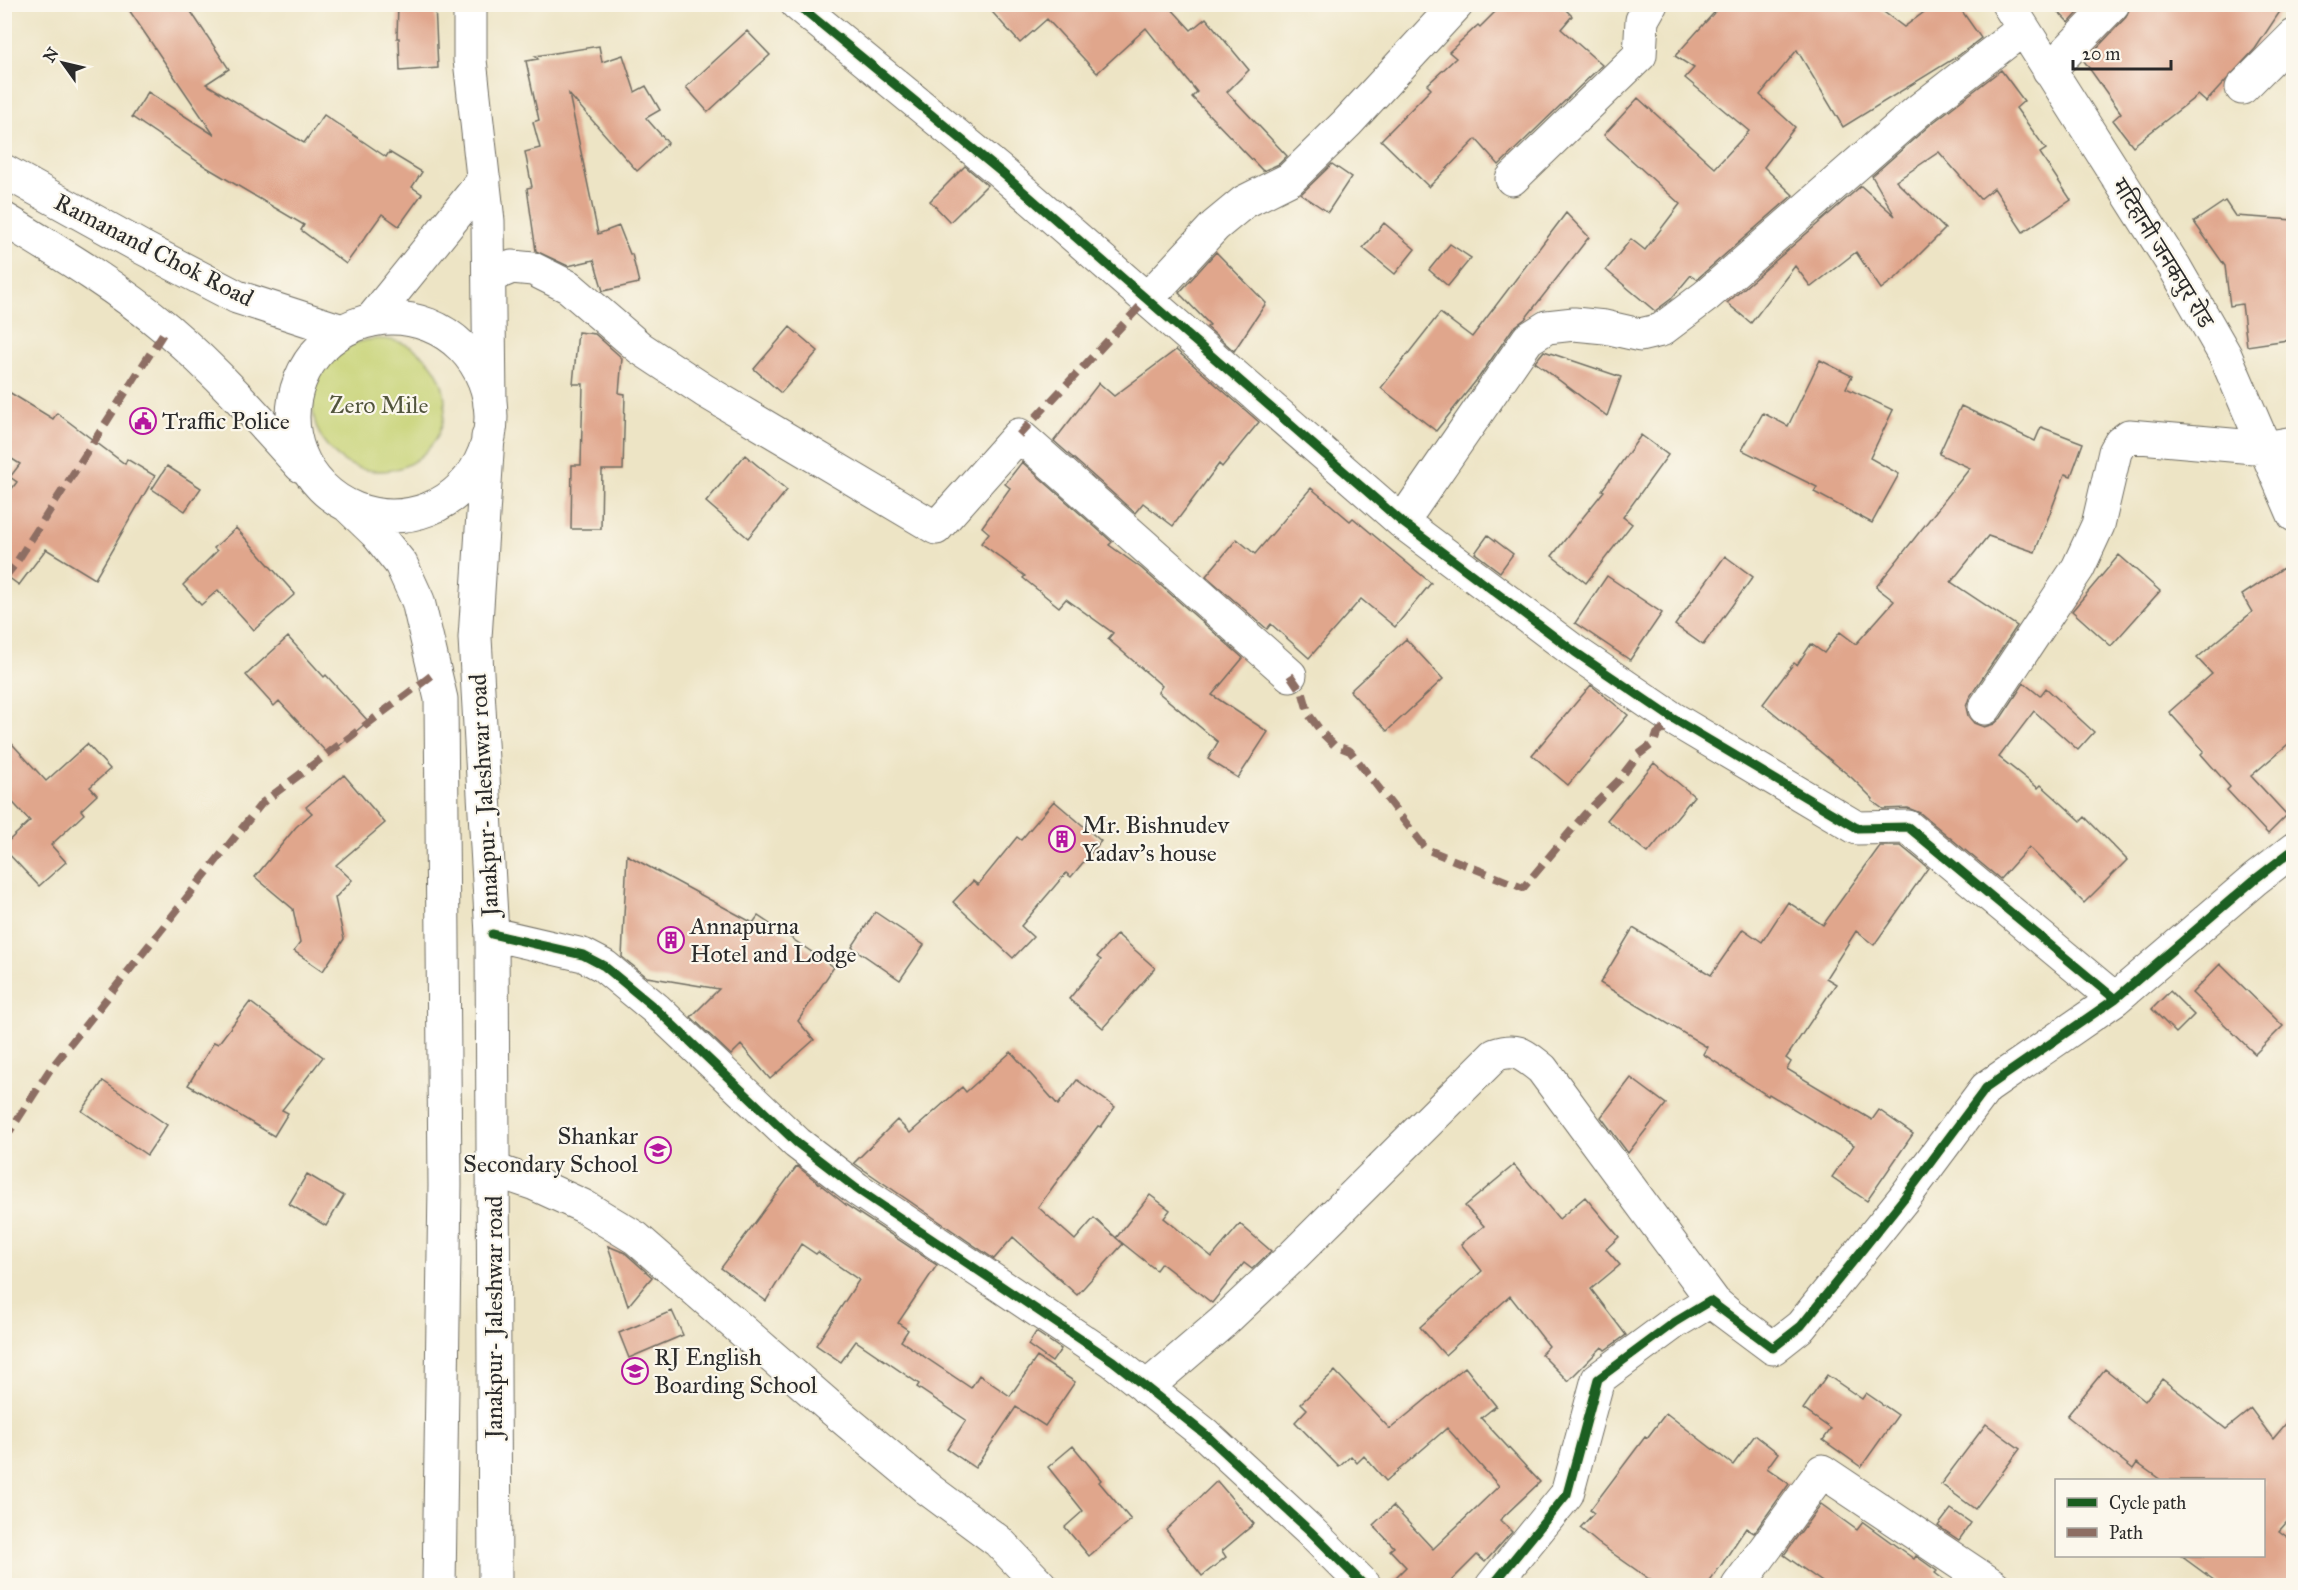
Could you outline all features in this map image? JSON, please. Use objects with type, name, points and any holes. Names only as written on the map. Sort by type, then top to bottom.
[{"type":"main road","points":[[470,4],[470,60],[484,180],[490,276],[489,437],[485,451],[470,478],[460,489],[436,506],[407,516],[377,516],[349,507],[335,500],[312,478],[302,460],[295,442],[292,422],[293,402],[298,383],[307,365],[320,349],[356,326],[484,180]]},
{"type":"main road","points":[[797,4],[1001,172],[1402,522],[1575,652],[1672,718],[1857,828],[1908,827],[2115,999]]},
{"type":"main road","points":[[1147,299],[1215,225],[1244,202],[1290,178],[1347,123],[1457,4]]},
{"type":"main road","points":[[1512,179],[1640,55],[1642,20],[1651,4]]},
{"type":"main road","points":[[2049,70],[2113,4]]},
{"type":"main road","points":[[1402,522],[1528,339],[1547,327],[1574,324],[1605,327],[1640,335],[1661,330],[1706,296],[1919,110],[2016,17]]},
{"type":"main road","name":"मटिहानी जनकपुर रोड","points":[[2016,17],[2174,266],[2279,446],[2294,515]]},
{"type":"main road","points":[[2242,88],[2294,36]]},
{"type":"main road","name":"Ramanand Chok Road","points":[[4,171],[237,297],[304,317],[356,326]]},
{"type":"main road","name":"Ramanand Chok Road","points":[[4,219],[118,291],[166,329],[225,382],[312,478]]},
{"type":"main road","points":[[490,276],[512,267],[533,269],[570,287],[640,348],[705,392],[936,528],[1019,435],[1290,675]]},
{"type":"main road","points":[[356,326],[407,319],[441,331],[456,341],[479,370],[490,405]]},
{"type":"main road","points":[[1985,708],[2078,568],[2098,525],[2115,452],[2120,443],[2129,436],[2279,446]]},
{"type":"main road","name":"Janakpur- Jaleshwar road","points":[[489,437],[475,638],[492,934],[495,1586]]},
{"type":"main road","name":"Janakpur- Jaleshwar road","points":[[349,507],[366,522],[401,564],[418,601],[441,699],[445,1185],[439,1586]]},
{"type":"main road","points":[[1773,1348],[1801,1326],[1904,1198],[1986,1088],[2115,999],[2254,880],[2294,849]]},
{"type":"main road","points":[[492,934],[583,955],[604,966],[656,1009],[796,1143],[857,1189],[1113,1361],[1206,1435],[1310,1531],[1365,1586]]},
{"type":"main road","points":[[1146,1388],[1223,1322],[1294,1256],[1495,1055],[1510,1050],[1525,1056],[1542,1069],[1714,1302],[1773,1348]]},
{"type":"main road","points":[[493,1173],[506,1174],[535,1184],[583,1206],[636,1238],[830,1407],[928,1489],[998,1541],[1041,1586]]},
{"type":"main road","points":[[1492,1586],[1567,1494],[1598,1379],[1675,1322],[1710,1300],[1773,1348]]},
{"type":"main road","points":[[1738,1586],[1822,1471],[1994,1586]]},
{"type":"green space","name":"Zero Mile","points":[[379,339],[404,344],[425,359],[440,380],[445,405],[440,430],[425,451],[404,466],[379,471],[354,466],[333,451],[318,430],[313,405],[318,380],[333,359],[354,344]]},
{"type":"building","points":[[125,4],[186,4],[229,69],[206,84],[304,143],[324,115],[386,157],[389,152],[422,172],[412,187],[422,194],[399,226],[382,214],[346,264],[301,230],[304,225],[206,167],[132,117],[148,92],[214,135]]},
{"type":"building","points":[[398,4],[435,5],[438,68],[400,71],[399,38],[397,38]]},
{"type":"building","points":[[985,4],[1171,4],[1169,6],[1191,30],[1206,18],[1249,70],[1227,92],[1287,156],[1279,164],[1263,171],[1192,97],[1197,92],[1146,28],[1097,73],[1047,19],[1020,43]]},
{"type":"building","points":[[1503,4],[1560,4],[1572,16],[1561,29],[1602,65],[1499,165],[1476,139],[1429,187],[1381,140],[1431,89],[1427,85],[1456,58],[1449,52],[1478,25],[1480,27]]},
{"type":"building","points":[[1722,4],[1873,4],[1904,27],[1935,4],[1957,4],[1981,38],[1958,56],[1843,127],[1797,50],[1760,95],[1795,127],[1764,167],[1793,195],[1697,279],[1691,275],[1671,299],[1655,311],[1606,270],[1631,239],[1645,250],[1680,204],[1604,135],[1638,98],[1715,168],[1749,131],[1685,78],[1694,68],[1675,56]]},
{"type":"building","points":[[2051,4],[2086,4],[2069,23]]},
{"type":"building","points":[[2131,4],[2285,4],[2255,49],[2206,102],[2198,95],[2133,146],[2113,120],[2121,113],[2084,61],[2096,52],[2095,50],[2126,17]]},
{"type":"building","points":[[747,31],[770,55],[708,112],[686,87]]},
{"type":"building","points":[[599,46],[602,62],[623,55],[635,92],[646,86],[660,110],[646,118],[668,143],[637,171],[569,94],[598,234],[619,226],[630,254],[632,254],[639,283],[603,291],[594,260],[568,266],[536,251],[527,188],[532,187],[525,152],[540,148],[533,122],[539,120],[526,61],[538,59],[535,56]]},
{"type":"building","points":[[2001,70],[2024,101],[2016,108],[2046,149],[2040,153],[2071,200],[2023,232],[1994,188],[1980,199],[1939,152],[1896,181],[1945,229],[1897,277],[1881,289],[1856,252],[1811,287],[1795,266],[1751,323],[1727,303],[1861,186],[1895,216],[1872,176],[1931,124]]},
{"type":"building","points":[[1332,164],[1351,177],[1328,212],[1301,194]]},
{"type":"building","points":[[965,166],[987,185],[950,222],[930,201]]},
{"type":"building","points":[[2225,201],[2235,216],[2294,220],[2294,339],[2247,346],[2242,304],[2230,306],[2225,266],[2194,222]]},
{"type":"building","points":[[1566,213],[1589,237],[1525,319],[1513,328],[1479,377],[1436,431],[1381,388],[1440,313],[1472,337]]},
{"type":"building","points":[[1384,223],[1415,249],[1395,274],[1363,248]]},
{"type":"building","points":[[1450,244],[1471,258],[1448,286],[1429,270]]},
{"type":"building","points":[[1216,252],[1266,303],[1234,351],[1207,327],[1210,325],[1179,293]]},
{"type":"building","points":[[790,327],[818,351],[781,393],[754,369]]},
{"type":"building","points":[[578,332],[595,334],[622,358],[619,393],[625,394],[623,470],[602,470],[601,529],[571,529],[572,465],[581,465],[583,384],[573,384]]},
{"type":"building","points":[[1176,350],[1259,422],[1222,467],[1219,464],[1173,526],[1143,503],[1135,513],[1054,441],[1099,383],[1114,396]]},
{"type":"building","points":[[1544,351],[1621,377],[1607,416],[1535,362]]},
{"type":"building","points":[[1820,360],[1852,376],[1846,388],[1893,410],[1870,458],[1899,474],[1872,523],[1814,492],[1817,487],[1742,450],[1763,413],[1788,426]]},
{"type":"building","points":[[4,389],[53,419],[57,413],[125,464],[127,459],[155,476],[95,579],[46,549],[19,585],[4,574],[4,499],[17,482],[10,477],[20,464],[4,454]]},
{"type":"building","points":[[1961,406],[2035,441],[2041,427],[2083,443],[2071,476],[2065,474],[2035,552],[1988,536],[1951,582],[2017,626],[1969,698],[1966,707],[1968,716],[1974,723],[1984,727],[1994,724],[2001,718],[2024,683],[2040,696],[2046,688],[2094,732],[2078,750],[2034,711],[1999,757],[2038,788],[2041,785],[2081,821],[2085,817],[2127,860],[2084,903],[2029,847],[2000,879],[1920,813],[1908,808],[1883,809],[1872,801],[1873,799],[1852,778],[1763,704],[1794,663],[1797,665],[1811,644],[1824,653],[1840,632],[1856,644],[1894,601],[1876,587],[1970,468],[1939,454]]},
{"type":"building","points":[[1641,435],[1668,455],[1623,517],[1632,524],[1586,583],[1552,556],[1604,491],[1602,490]]},
{"type":"building","points":[[745,455],[787,490],[748,538],[706,502]]},
{"type":"building","points":[[1022,462],[1112,542],[1109,545],[1141,568],[1243,658],[1212,695],[1268,732],[1238,778],[1208,759],[1218,742],[1158,692],[1162,686],[1108,639],[1113,633],[1066,599],[1059,607],[1023,578],[1025,576],[981,543],[989,533],[982,527],[1010,488],[1005,484]]},
{"type":"building","points":[[167,466],[201,488],[185,511],[152,489]]},
{"type":"building","points":[[1311,488],[1350,521],[1353,518],[1431,583],[1395,627],[1361,599],[1309,658],[1271,624],[1267,629],[1206,576],[1237,539],[1255,554]]},
{"type":"building","points":[[236,528],[295,594],[254,630],[218,590],[201,605],[183,585],[217,551],[214,548]]},
{"type":"building","points":[[1488,535],[1513,554],[1500,572],[1475,553]]},
{"type":"building","points":[[2119,555],[2160,591],[2111,646],[2072,611]]},
{"type":"building","points":[[1725,556],[1753,577],[1703,645],[1675,625]]},
{"type":"building","points":[[2283,568],[2294,584],[2294,739],[2251,776],[2287,815],[2268,834],[2227,790],[2230,787],[2201,754],[2204,751],[2169,712],[2212,674],[2197,658],[2252,612],[2242,595]]},
{"type":"building","points":[[1607,576],[1662,613],[1630,660],[1575,623]]},
{"type":"building","points":[[288,637],[368,721],[329,755],[279,701],[274,706],[246,675]]},
{"type":"building","points":[[1406,639],[1443,679],[1387,731],[1350,691]]},
{"type":"building","points":[[1591,685],[1628,715],[1568,785],[1532,755]]},
{"type":"building","points":[[4,735],[46,781],[87,744],[110,769],[90,787],[97,795],[81,810],[84,814],[51,845],[66,862],[39,886],[4,849],[4,845],[30,821],[4,793]]},
{"type":"building","points":[[1654,763],[1694,796],[1648,853],[1607,820]]},
{"type":"building","points":[[344,775],[385,823],[336,865],[352,880],[335,898],[344,939],[323,971],[294,951],[300,943],[293,909],[255,877],[296,827],[312,813],[306,807]]},
{"type":"building","points":[[1054,801],[1101,841],[1071,877],[1066,873],[1021,926],[1033,937],[1013,958],[953,902],[973,881],[978,885],[1017,837],[1021,840]]},
{"type":"building","points":[[1880,846],[1901,846],[1928,868],[1874,945],[1856,931],[1826,978],[1836,984],[1786,1058],[1791,1062],[1787,1069],[1872,1120],[1879,1110],[1913,1134],[1867,1201],[1832,1177],[1854,1145],[1769,1094],[1768,1096],[1703,1054],[1707,1047],[1600,983],[1633,928],[1711,975],[1743,929],[1762,942],[1788,902],[1823,925]]},
{"type":"building","points":[[627,855],[753,923],[758,916],[834,967],[798,1021],[814,1040],[770,1079],[741,1045],[731,1055],[691,1017],[719,989],[647,977],[622,957]]},
{"type":"building","points":[[875,912],[924,945],[900,980],[852,947]]},
{"type":"building","points":[[1117,934],[1155,968],[1103,1028],[1069,999],[1101,960],[1097,957]]},
{"type":"building","points":[[2220,964],[2283,1026],[2255,1054],[2192,993]]},
{"type":"building","points":[[2170,991],[2194,1015],[2176,1033],[2152,1009]]},
{"type":"building","points":[[250,1002],[323,1057],[282,1110],[288,1113],[274,1136],[188,1085],[214,1042],[218,1044]]},
{"type":"building","points":[[1011,1052],[1058,1105],[1077,1080],[1115,1107],[1101,1127],[1098,1126],[1038,1207],[1075,1240],[1094,1218],[1123,1244],[1077,1295],[1013,1237],[994,1259],[854,1163],[897,1120],[910,1133],[962,1087],[966,1092]]},
{"type":"building","points":[[1631,1078],[1666,1104],[1628,1153],[1601,1117]]},
{"type":"building","points":[[103,1081],[167,1125],[147,1155],[82,1111]]},
{"type":"building","points":[[1514,1165],[1559,1219],[1585,1197],[1619,1237],[1606,1249],[1620,1265],[1591,1289],[1626,1335],[1605,1350],[1602,1347],[1568,1381],[1541,1354],[1549,1346],[1510,1296],[1445,1355],[1420,1327],[1482,1271],[1461,1244],[1484,1226],[1465,1206]]},
{"type":"building","points":[[797,1166],[846,1205],[937,1265],[898,1323],[908,1330],[901,1341],[971,1388],[979,1375],[1010,1396],[1037,1357],[1075,1382],[1045,1426],[1016,1407],[975,1468],[947,1449],[966,1420],[917,1387],[919,1384],[856,1341],[841,1362],[816,1345],[859,1280],[818,1252],[816,1254],[801,1244],[766,1301],[721,1268]]},
{"type":"building","points":[[307,1174],[344,1196],[326,1226],[289,1204]]},
{"type":"building","points":[[1150,1195],[1170,1210],[1164,1218],[1212,1257],[1240,1224],[1271,1251],[1252,1269],[1244,1263],[1212,1303],[1161,1263],[1156,1270],[1116,1238]]},
{"type":"building","points":[[608,1246],[625,1253],[652,1277],[628,1306]]},
{"type":"building","points":[[672,1311],[683,1335],[629,1358],[619,1333]]},
{"type":"building","points":[[1036,1332],[1061,1349],[1052,1362],[1028,1345]]},
{"type":"building","points":[[1465,1367],[1496,1406],[1481,1418],[1540,1482],[1500,1520],[1512,1532],[1485,1562],[1477,1555],[1446,1586],[1387,1586],[1406,1567],[1390,1550],[1394,1547],[1373,1525],[1393,1506],[1433,1549],[1499,1486],[1447,1428],[1386,1481],[1364,1456],[1357,1463],[1351,1456],[1339,1467],[1295,1422],[1307,1409],[1301,1403],[1335,1371],[1390,1429]]},
{"type":"building","points":[[2105,1369],[2145,1401],[2162,1379],[2226,1429],[2251,1409],[2273,1439],[2294,1414],[2294,1514],[2279,1531],[2294,1542],[2294,1586],[2222,1586],[2182,1557],[2265,1557],[2265,1479],[2160,1479],[2137,1463],[2133,1469],[2067,1416]]},
{"type":"building","points":[[1827,1375],[1862,1399],[1866,1393],[1898,1415],[1861,1467],[1823,1440],[1831,1429],[1803,1409]]},
{"type":"building","points":[[1666,1413],[1733,1465],[1755,1435],[1778,1453],[1767,1468],[1789,1484],[1754,1533],[1746,1528],[1707,1586],[1659,1586],[1580,1528],[1594,1513],[1590,1510]]},
{"type":"building","points":[[1986,1424],[2020,1449],[1975,1509],[1941,1484]]},
{"type":"building","points":[[1073,1446],[1131,1520],[1089,1556],[1065,1527],[1083,1511],[1048,1467]]},
{"type":"building","points":[[1217,1481],[1254,1524],[1222,1551],[1226,1557],[1202,1576],[1166,1530]]},
{"type":"building","points":[[1821,1504],[1857,1530],[1863,1522],[1914,1559],[1916,1556],[1937,1571],[1935,1573],[1952,1586],[1828,1586],[1784,1555]]},
{"type":"building","points":[[1951,1509],[1971,1523],[1959,1540],[1938,1526]]},
{"type":"marked path","points":[[1019,435],[1147,299]]},
{"type":"marked path","points":[[4,578],[16,563],[166,329]]},
{"type":"marked path","points":[[4,1140],[49,1071],[262,803],[435,673]]},
{"type":"marked path","points":[[1290,675],[1303,694],[1309,715],[1323,734],[1334,745],[1350,751],[1426,849],[1523,888],[1585,814],[1618,781],[1638,755],[1654,743],[1657,734],[1668,726],[1672,718]]},
{"type":"cycle path","points":[[797,4],[1001,172],[1402,522],[1575,652],[1672,718],[1857,828],[1908,827],[2115,999]]},
{"type":"cycle path","points":[[1492,1586],[1567,1494],[1598,1379],[1675,1322],[1710,1301],[1773,1348],[1801,1326],[1904,1198],[1986,1088],[2115,999],[2254,880],[2294,849]]},
{"type":"cycle path","points":[[492,934],[583,955],[604,966],[656,1009],[797,1143],[857,1189],[1113,1361],[1206,1435],[1310,1531],[1365,1586]]},
{"type":"place","name":"Traffic Police","points":[[143,421]]},
{"type":"place","name":"Mr. Bishnudev Yadav's house","points":[[1062,839]]},
{"type":"place","name":"Annapurna Hotel and Lodge","points":[[671,940]]},
{"type":"place","name":"Shankar Secondary School","points":[[658,1150]]},
{"type":"place","name":"RJ English Boarding School","points":[[635,1371]]}]
